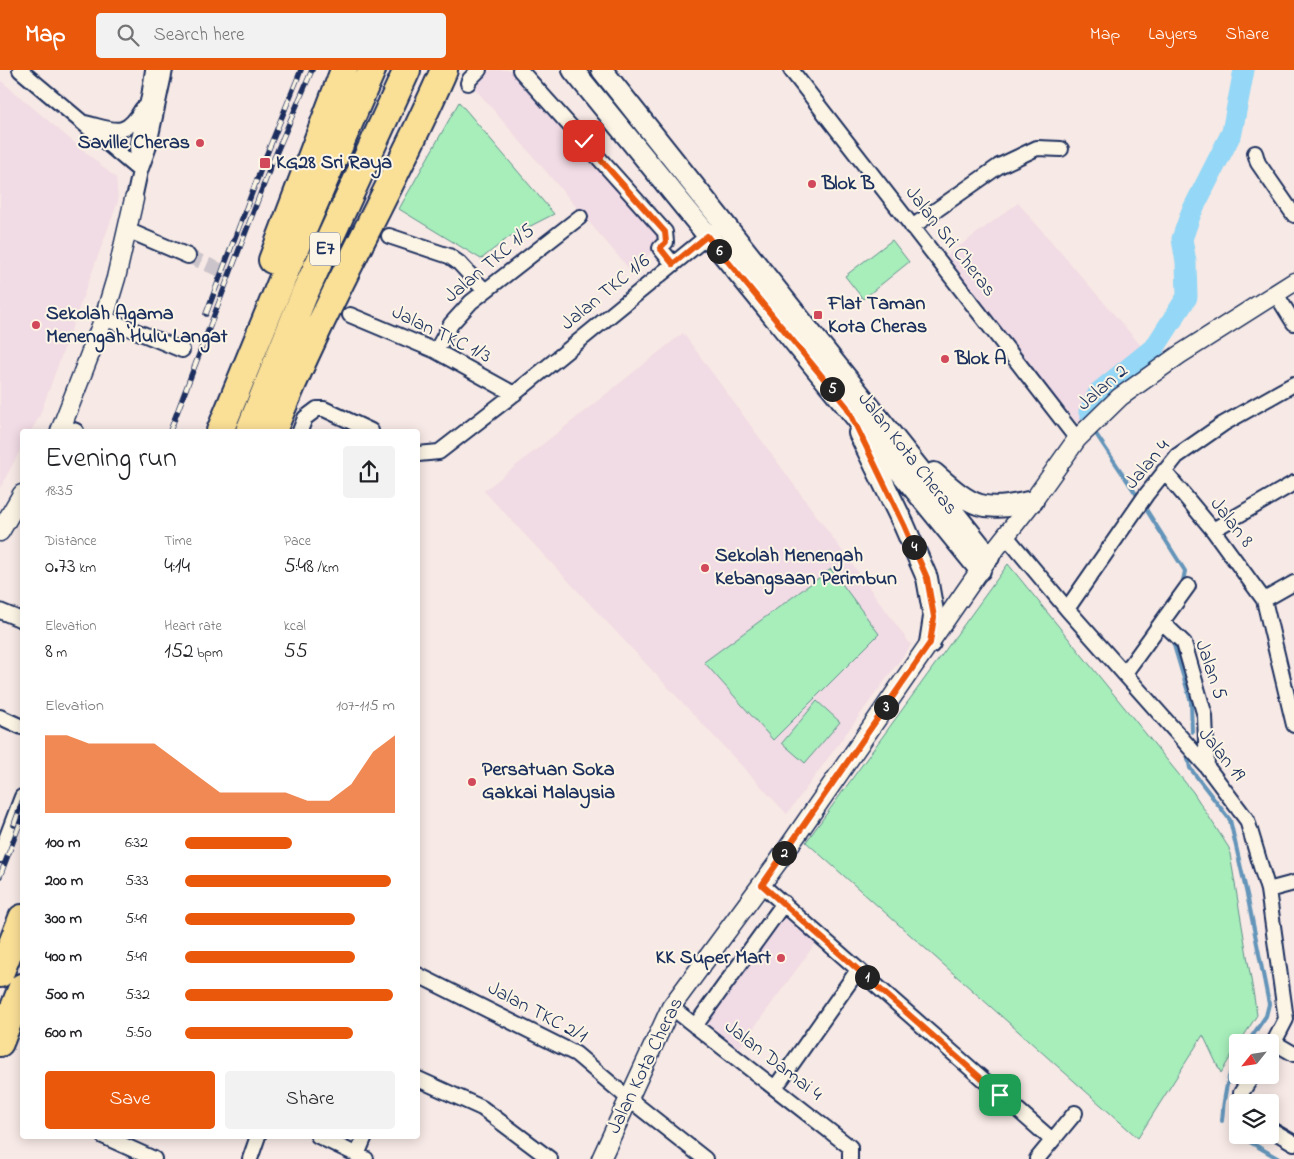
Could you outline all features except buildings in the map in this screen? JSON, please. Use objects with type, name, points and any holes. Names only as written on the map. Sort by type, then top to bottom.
[{"type":"highway","points":[[214,429],[231,366],[344,70]]},
{"type":"highway","name":"E7","points":[[221,429],[286,270],[372,70]]},
{"type":"highway","name":"E7","points":[[250,429],[304,296],[407,70]]},
{"type":"highway","points":[[274,429],[312,339],[402,161],[444,71]]},
{"type":"highway","points":[[0,974],[20,923]]},
{"type":"highway","points":[[0,1043],[20,992]]},
{"type":"main road","name":"Jalan Kota Cheras","points":[[602,70],[893,437],[984,563]]},
{"type":"main road","name":"Jalan Kota Cheras","points":[[574,72],[847,407],[984,563]]},
{"type":"main road","points":[[847,407],[904,525],[927,578],[934,617],[930,643]]},
{"type":"main road","points":[[893,437],[954,491],[974,504],[989,508],[1004,508],[1033,501]]},
{"type":"street","points":[[20,70],[140,171]]},
{"type":"street","points":[[140,171],[137,147],[154,70]]},
{"type":"street","points":[[66,429],[116,278],[140,171],[148,150],[164,70]]},
{"type":"street","points":[[468,83],[479,70]]},
{"type":"street","points":[[520,70],[665,232],[666,242],[660,248],[673,264]]},
{"type":"street","name":"Jalan Sri Cheras","points":[[791,70],[1077,440]]},
{"type":"street","points":[[82,122],[118,131],[127,128],[135,122],[149,97]]},
{"type":"street","points":[[912,227],[999,166],[1037,148],[1061,149]]},
{"type":"street","points":[[1255,153],[1258,163],[1294,215]]},
{"type":"street","name":"Jalan TKC 1/5","points":[[436,351],[451,324],[471,302],[580,217]]},
{"type":"street","name":"Jalan TKC 1/6","points":[[420,455],[440,452],[723,223]]},
{"type":"street","points":[[127,230],[188,256]]},
{"type":"street","points":[[389,236],[449,256],[459,263],[485,291]]},
{"type":"street","name":"Jalan 2","points":[[984,563],[1033,501],[1077,440],[1120,396],[1179,355],[1294,282]]},
{"type":"street","points":[[1276,294],[1294,323]]},
{"type":"street","name":"Jalan TKC 1/3","points":[[350,315],[436,351],[514,394]]},
{"type":"street","points":[[104,318],[182,350]]},
{"type":"street","name":"Jalan 4","points":[[1067,609],[1146,496],[1177,456],[1223,424],[1294,384]]},
{"type":"street","points":[[301,429],[305,418],[317,409],[324,409],[366,429]]},
{"type":"street","name":"Jalan 8","points":[[1164,471],[1213,530],[1264,600],[1294,725]]},
{"type":"street","points":[[1213,530],[1294,483]]},
{"type":"street","points":[[0,532],[17,514]]},
{"type":"street","name":"Jalan 19","points":[[1006,536],[1067,609],[1207,767],[1247,820],[1268,890],[1286,1019],[1279,1034]]},
{"type":"street","name":"Jalan Kota Cheras","points":[[601,1159],[671,1007],[762,885],[984,563]]},
{"type":"street","points":[[1264,600],[1294,583]]},
{"type":"street","points":[[1125,673],[1188,586]]},
{"type":"street","points":[[0,611],[20,619]]},
{"type":"street","name":"Jalan 5","points":[[1162,622],[1184,644],[1205,716],[1207,767]]},
{"type":"street","points":[[0,717],[20,726]]},
{"type":"street","points":[[0,855],[4,831],[20,801]]},
{"type":"street","points":[[762,885],[1052,1140]]},
{"type":"street","points":[[1268,890],[1293,885]]},
{"type":"street","points":[[696,1026],[784,903]]},
{"type":"street","points":[[775,1088],[858,970]]},
{"type":"street","name":"Jalan TKC 2/1","points":[[420,976],[576,1054],[629,1100],[705,1159]]},
{"type":"street","name":"Jalan Damai 4","points":[[671,1007],[775,1088],[850,1153]]},
{"type":"street","points":[[1279,1049],[1294,1054]]},
{"type":"street","points":[[420,1080],[482,1108],[550,1159]]},
{"type":"street","points":[[1037,1159],[1076,1113]]},
{"type":"street","points":[[1279,1135],[1294,1144]]},
{"type":"street","points":[[110,1139],[154,1159]]},
{"type":"street","points":[[250,1159],[257,1139]]},
{"type":"street","points":[[324,1139],[362,1157],[365,1139]]},
{"type":"shaded area","points":[[489,70],[515,70],[662,235],[661,243],[631,271],[472,85]]},
{"type":"shaded area","name":"Sekolah Agama Menengah Hulu Langat","points":[[0,80],[116,178],[118,201],[39,417],[32,429],[20,429],[20,451],[0,488]]},
{"type":"shaded area","points":[[1018,203],[1143,348],[1097,387],[1095,397],[1079,425],[1025,362],[998,326],[942,259]]},
{"type":"shaded area","name":"Sekolah Menengah Kebangsaan Perimbun","points":[[683,333],[911,645],[787,814],[484,491]]},
{"type":"shaded area","points":[[784,911],[818,940],[737,1051],[702,1024]]},
{"type":"green space","points":[[459,102],[554,214],[509,237],[481,259],[399,209]]},
{"type":"green space","points":[[892,240],[909,262],[863,299],[845,276]]},
{"type":"green space","points":[[1008,564],[1193,792],[1229,848],[1257,1015],[1245,1034],[1229,1034],[1229,1060],[1221,1073],[1203,1035],[1138,1138],[806,842]]},
{"type":"green space","points":[[831,569],[879,634],[773,740],[704,662]]},
{"type":"green space","points":[[817,701],[840,722],[805,763],[782,743]]},
{"type":"waterway","points":[[1089,412],[1099,392],[1155,347],[1187,297],[1186,262],[1182,239],[1191,213],[1232,132],[1244,70]]},
{"type":"waterway","points":[[1094,431],[1140,500]]},
{"type":"waterway","points":[[1144,506],[1185,571],[1182,586]]},
{"type":"waterway","points":[[1173,642],[1191,702],[1192,732]]},
{"type":"waterway","points":[[1187,753],[1190,768],[1230,820],[1269,1004],[1266,1016],[1254,1034]]},
{"type":"waterway","points":[[1222,1121],[1229,1077]]},
{"type":"waterway","points":[[1253,1144],[1279,1159]]},
{"type":"tunnel","points":[[188,256],[229,274]]},
{"type":"railway","points":[[206,314],[301,70]]},
{"type":"railway","points":[[171,429],[272,163],[312,70]]},
{"type":"railway","points":[[14,825],[20,808]]},
{"type":"railway","points":[[0,876],[20,823]]},
{"type":"place","name":"Saville Cheras","points":[[200,143]]},
{"type":"place","name":"KG28 Sri Raya","points":[[265,163]]},
{"type":"place","name":"Blok B","points":[[812,184]]},
{"type":"place","name":"Flat Taman Kota Cheras","points":[[818,315]]},
{"type":"place","name":"Sekolah Agama Menengah Hulu Langat","points":[[36,325]]},
{"type":"place","name":"Blok A","points":[[945,359]]},
{"type":"place","name":"Sekolah Menengah Kebangsaan Perimbun","points":[[705,568]]},
{"type":"place","name":"Persatuan Soka Gakkai Malaysia","points":[[472,782]]},
{"type":"place","name":"KK Super Mart","points":[[781,958]]},
{"type":"route","points":[[584,141],[665,232],[666,242],[660,248],[673,264],[707,236],[847,407],[904,525],[927,578],[934,617],[930,643],[762,885],[1000,1095]]}]
